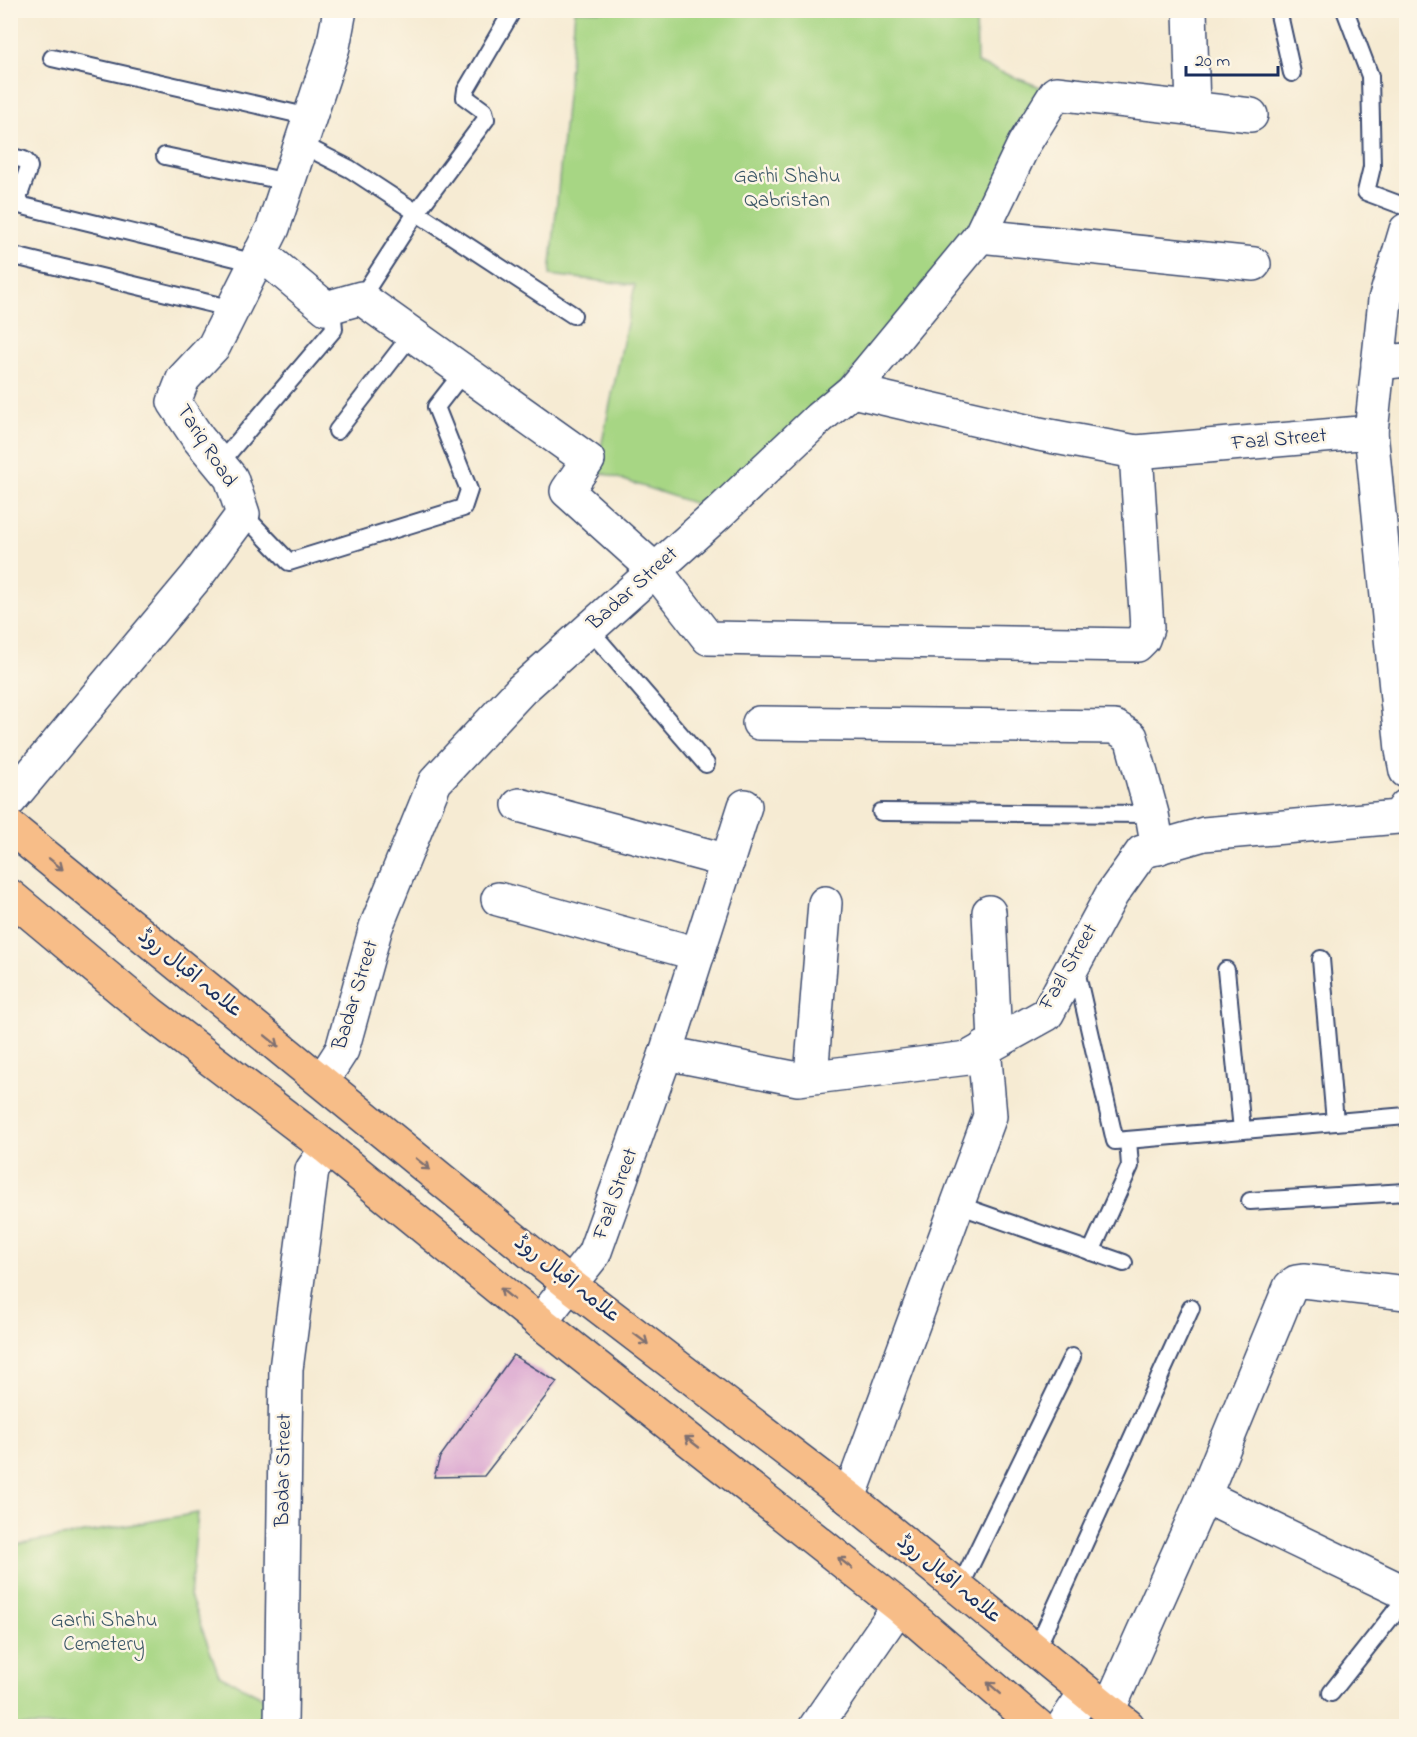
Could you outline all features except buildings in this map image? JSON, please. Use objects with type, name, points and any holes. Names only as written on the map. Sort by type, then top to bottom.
[{"type":"main road","name":"علامہ اقبال روڈ","points":[[10,827],[569,1284],[849,1498],[1107,1710]]},
{"type":"main road","points":[[10,896],[150,1013],[327,1148],[540,1322],[898,1606],[1038,1726]]},
{"type":"street","name":"Tariq Road","points":[[10,800],[197,576],[243,514],[231,478],[198,438],[174,402],[183,379],[214,346],[273,228],[333,47],[340,10]]},
{"type":"street","points":[[1190,10],[1193,109],[1251,115]]},
{"type":"street","name":"Badar Street","points":[[322,1081],[342,1050],[376,927],[435,782],[521,690],[720,512],[819,418],[852,391],[980,236],[1024,144],[1056,93],[1193,109]]},
{"type":"street","points":[[1407,230],[1385,300],[1392,362],[1371,432],[1402,750],[1407,771]]},
{"type":"street","points":[[980,236],[1254,264]]},
{"type":"street","points":[[258,258],[326,308],[347,302],[412,334],[588,460],[567,491],[655,570],[704,634],[716,640],[1137,645],[1143,639],[1147,628],[1136,452]]},
{"type":"street","name":"Fazl Street","points":[[852,391],[1039,434],[1136,452],[1371,432]]},
{"type":"street","points":[[759,723],[1114,727],[1131,737],[1152,814],[1158,848]]},
{"type":"street","points":[[519,805],[728,861]]},
{"type":"street","name":"Fazl Street","points":[[540,1322],[594,1254],[666,1053],[745,806]]},
{"type":"street","name":"Fazl Street","points":[[666,1053],[798,1078],[968,1058],[1047,1014],[1112,894],[1142,852],[1204,834],[1398,817],[1405,808]]},
{"type":"street","points":[[498,899],[698,954]]},
{"type":"street","points":[[811,1077],[825,903]]},
{"type":"street","points":[[849,1498],[990,1116],[989,912]]},
{"type":"street","name":"Badar Street","points":[[281,1726],[286,1369],[312,1170],[327,1148]]},
{"type":"street","points":[[1063,1726],[1107,1710],[1204,1496],[1290,1287],[1296,1282],[1303,1281],[1407,1293]]},
{"type":"street","points":[[1204,1496],[1407,1593]]},
{"type":"street","points":[[816,1726],[898,1606]]},
{"type":"lane","points":[[1278,10],[1292,73]]},
{"type":"lane","points":[[1345,10],[1370,76],[1372,167],[1366,192],[1407,207]]},
{"type":"lane","points":[[219,464],[334,329],[347,302],[486,119],[484,111],[465,97],[466,90],[510,15]]},
{"type":"lane","points":[[52,58],[305,130],[350,169],[573,315]]},
{"type":"lane","points":[[165,156],[288,182]]},
{"type":"lane","points":[[10,157],[28,162],[29,167],[18,198],[23,207],[258,258]]},
{"type":"lane","points":[[10,255],[233,309]]},
{"type":"lane","points":[[337,431],[412,334]]},
{"type":"lane","points":[[243,514],[289,562],[463,508],[469,490],[436,407],[464,371]]},
{"type":"lane","points":[[589,629],[706,764]]},
{"type":"lane","points":[[881,812],[1152,814]]},
{"type":"lane","points":[[1321,960],[1335,1122]]},
{"type":"lane","points":[[1074,962],[1115,1141],[1407,1116]]},
{"type":"lane","points":[[1226,970],[1242,1130]]},
{"type":"lane","points":[[1091,1252],[1130,1166],[1128,1140]]},
{"type":"lane","points":[[1250,1200],[1407,1192]]},
{"type":"lane","points":[[958,1204],[1124,1263]]},
{"type":"lane","points":[[1036,1650],[1191,1308]]},
{"type":"lane","points":[[959,1589],[1072,1357]]},
{"type":"lane","points":[[1331,1694],[1407,1598]]},
{"type":"green space","name":"Garhi Shahu Qabristan","points":[[575,11],[976,11],[977,63],[1056,93],[980,236],[720,512],[596,471],[635,285],[550,275]]},
{"type":"green space","name":"Garhi Shahu Cemetery","points":[[198,1513],[190,1596],[219,1675],[268,1700],[264,1726],[11,1726],[11,1546]]}]
